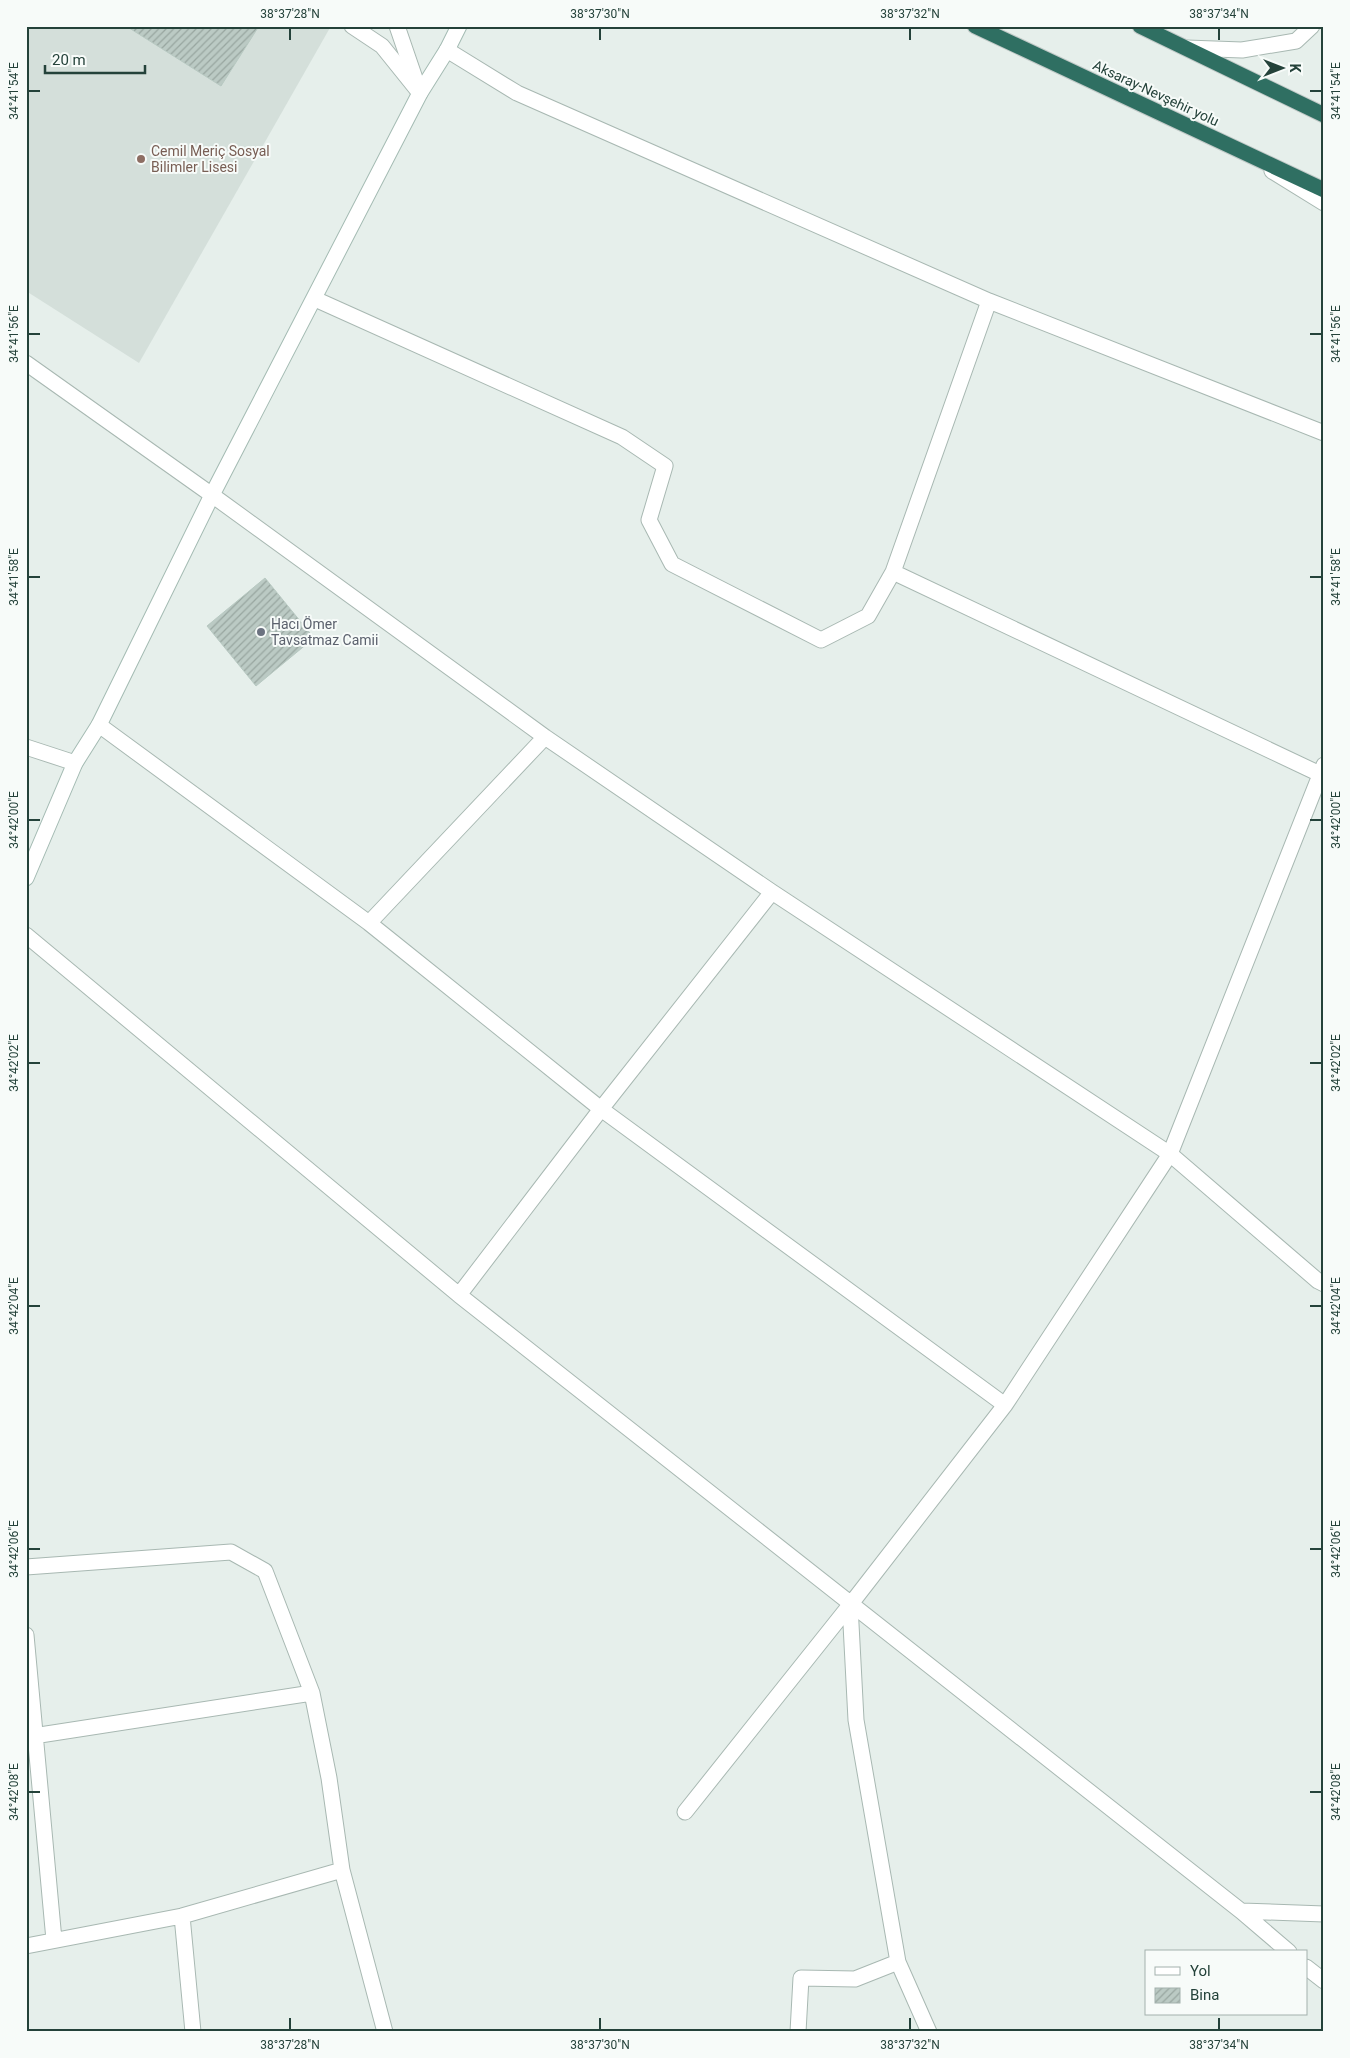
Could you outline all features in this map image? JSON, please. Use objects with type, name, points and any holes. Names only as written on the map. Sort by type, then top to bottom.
[{"type":"highway","name":"Aksaray-Nevşehir yolu","points":[[976,26],[1324,190]]},
{"type":"highway","points":[[1140,26],[1324,115]]},
{"type":"street","points":[[352,26],[382,46],[420,93]]},
{"type":"street","points":[[397,26],[420,93]]},
{"type":"street","points":[[26,878],[75,763],[99,725],[212,495],[420,93],[447,50],[459,26]]},
{"type":"street","points":[[1187,48],[1242,50],[1296,41],[1312,26]]},
{"type":"street","points":[[447,50],[517,93],[989,301],[1324,433]]},
{"type":"street","points":[[1232,147],[1324,203]]},
{"type":"street","points":[[315,299],[622,437],[664,466],[650,520],[672,564],[821,640],[868,616],[893,572],[989,301]]},
{"type":"street","points":[[26,363],[212,495],[545,737],[772,892],[1170,1154],[1318,1281],[1324,1284]]},
{"type":"street","points":[[685,1812],[1005,1406],[1170,1154],[1322,772],[893,572]]},
{"type":"street","points":[[99,725],[369,923],[601,1109],[1005,1406]]},
{"type":"street","points":[[369,923],[545,737]]},
{"type":"street","points":[[26,748],[75,763]]},
{"type":"street","points":[[459,1295],[601,1109],[772,892]]},
{"type":"street","points":[[26,935],[459,1295],[850,1605],[1241,1911],[1287,1950]]},
{"type":"street","points":[[26,1567],[231,1552],[265,1571],[312,1693],[329,1778],[342,1870],[385,2032]]},
{"type":"street","points":[[850,1605],[856,1720],[898,1962],[929,2032]]},
{"type":"street","points":[[26,1635],[31,1736],[54,1940]]},
{"type":"street","points":[[31,1736],[312,1693]]},
{"type":"street","points":[[26,1946],[182,1916],[342,1870]]},
{"type":"street","points":[[1241,1911],[1324,1914]]},
{"type":"street","points":[[182,1916],[193,2032]]},
{"type":"street","points":[[798,2032],[801,1978],[855,1979],[898,1962]]},
{"type":"street","points":[[1308,1968],[1324,1981]]},
{"type":"shaded area","name":"Cemil Meriç Sosyal Bilimler Lisesi","points":[[26,26],[331,26],[139,363],[26,291]]},
{"type":"building","points":[[126,26],[259,26],[221,86]]},
{"type":"building","name":"Hacı Ömer Tavsatmaz Camii","points":[[265,578],[314,638],[256,686],[207,626]]},
{"type":"place","name":"Cemil Meriç Sosyal Bilimler Lisesi","points":[[141,159]]},
{"type":"place","name":"Hacı Ömer Tavsatmaz Camii","points":[[261,632]]}]
